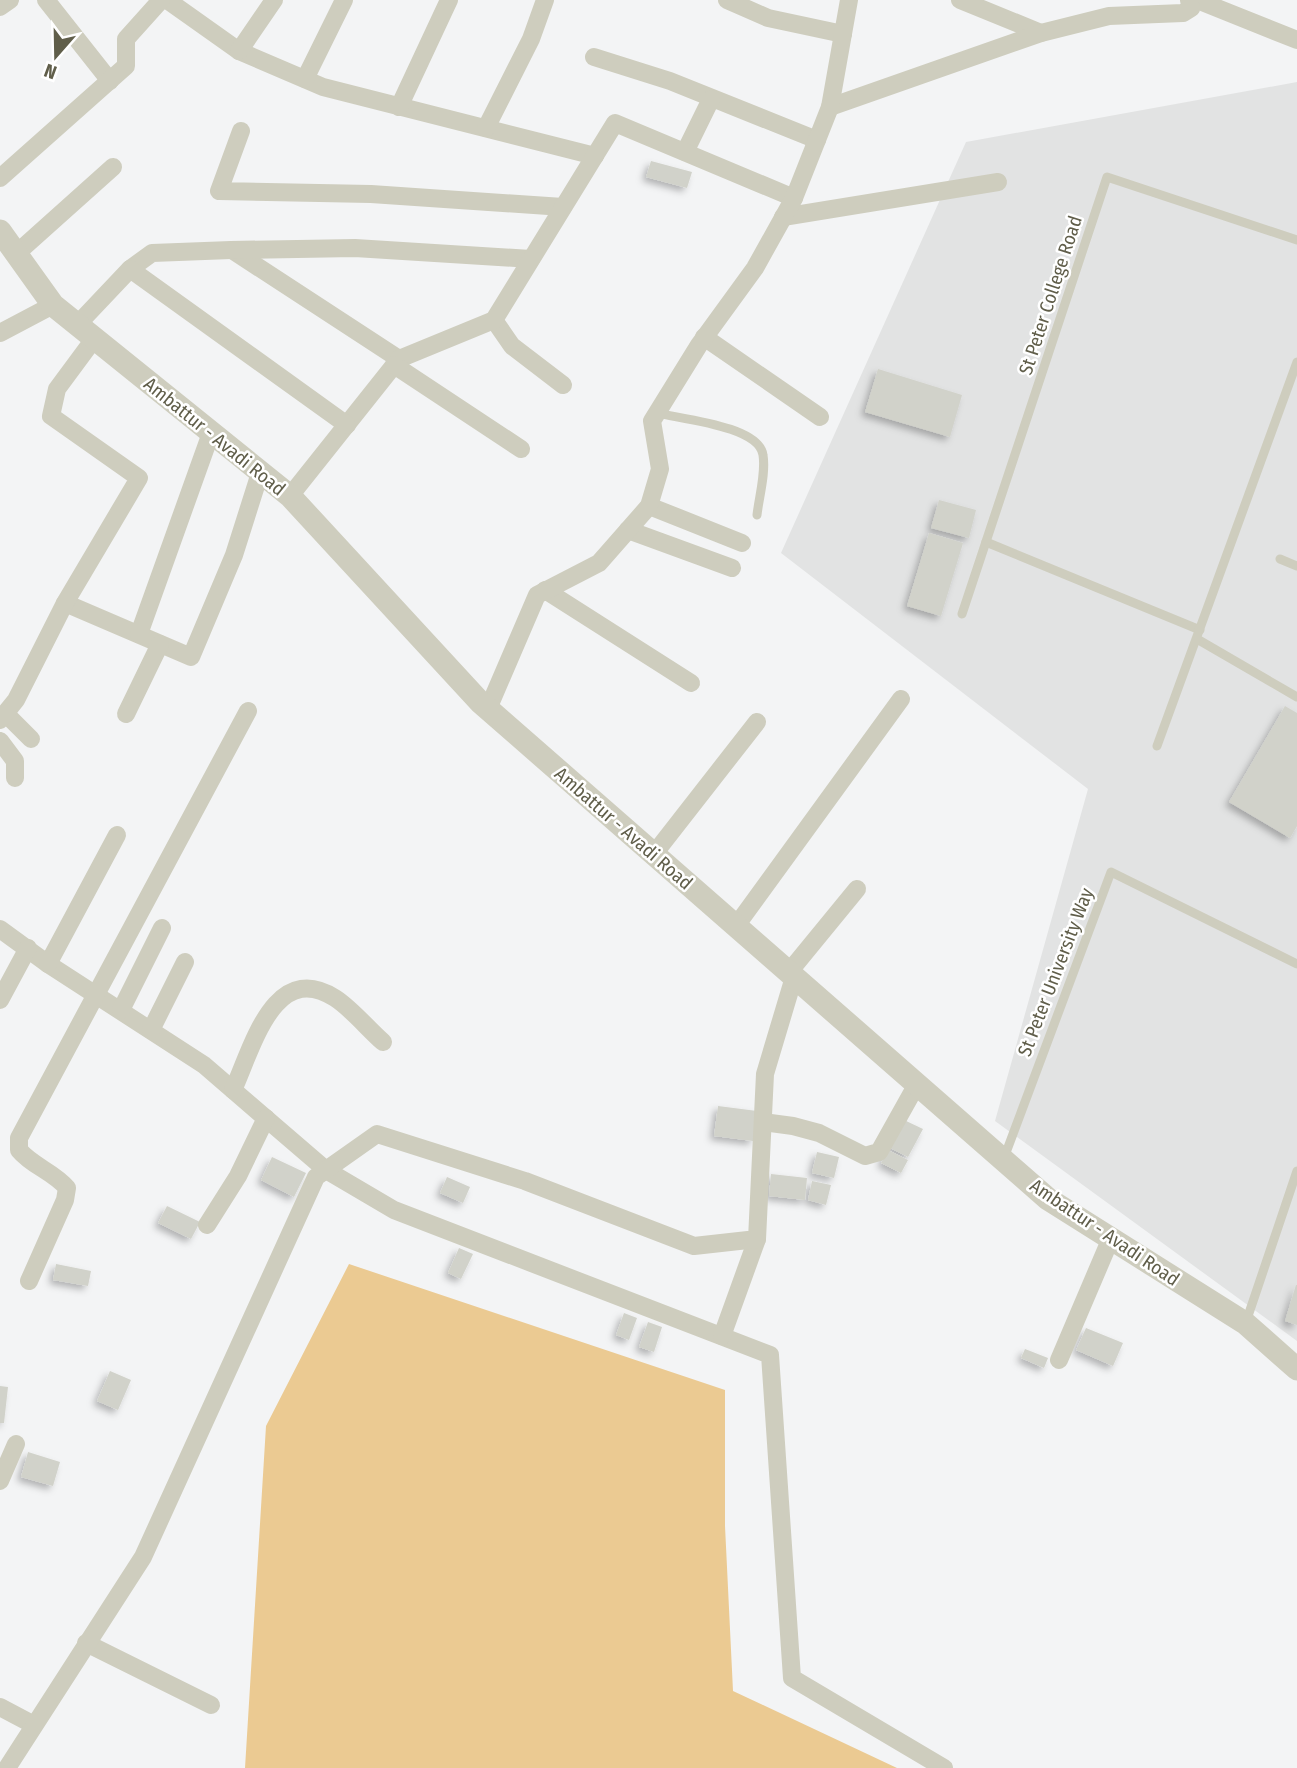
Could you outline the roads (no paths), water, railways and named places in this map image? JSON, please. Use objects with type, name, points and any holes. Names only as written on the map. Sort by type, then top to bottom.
[{"type":"street","points":[[0,7],[10,0]]},
{"type":"street","points":[[46,0],[110,81]]},
{"type":"street","points":[[0,178],[126,66],[126,39],[164,0],[239,51],[323,87],[595,156]]},
{"type":"street","points":[[239,51],[274,0]]},
{"type":"street","points":[[304,79],[344,0]]},
{"type":"street","points":[[399,107],[449,0]]},
{"type":"street","points":[[486,128],[531,39],[545,0]]},
{"type":"street","points":[[727,0],[768,18],[843,34]]},
{"type":"street","points":[[488,709],[537,595],[599,563],[649,506],[660,469],[652,421],[704,337],[755,268],[794,198],[830,107],[849,0]]},
{"type":"street","points":[[960,0],[1041,33]]},
{"type":"street","points":[[830,107],[1041,33],[1109,16],[1183,13],[1191,8],[1189,0]]},
{"type":"street","points":[[1197,0],[1297,40]]},
{"type":"street","points":[[594,57],[670,81],[817,140]]},
{"type":"street","points":[[685,152],[711,99]]},
{"type":"street","points":[[290,496],[396,362],[494,320],[615,123],[794,198]]},
{"type":"street","points":[[241,131],[219,191],[371,194],[563,207]]},
{"type":"street","points":[[17,253],[113,167]]},
{"type":"street","points":[[783,217],[998,181]]},
{"type":"street","name":"Ambattur - Avadi Road","points":[[0,231],[53,305],[290,496],[488,709],[1048,1199],[1245,1323],[1297,1369]]},
{"type":"street","points":[[31,739],[3,717],[65,603],[139,478],[51,416],[57,389],[85,332],[130,269],[152,253],[231,250],[355,248],[531,259]]},
{"type":"street","points":[[231,250],[521,449]]},
{"type":"street","points":[[130,269],[346,425]]},
{"type":"street","points":[[0,333],[53,305]]},
{"type":"street","points":[[494,320],[512,346],[563,385]]},
{"type":"street","points":[[704,337],[820,417]]},
{"type":"street","points":[[139,634],[211,433]]},
{"type":"street","points":[[65,603],[191,657],[234,555],[260,473]]},
{"type":"street","points":[[649,506],[742,543]]},
{"type":"street","points":[[628,530],[732,568]]},
{"type":"street","points":[[545,590],[691,684]]},
{"type":"street","points":[[126,714],[160,644]]},
{"type":"street","points":[[736,926],[901,699]]},
{"type":"street","points":[[29,1281],[65,1200],[67,1188],[27,1160],[19,1150],[19,1138],[248,711]]},
{"type":"street","points":[[654,854],[757,722]]},
{"type":"street","points":[[0,741],[15,761],[15,778]]},
{"type":"street","points":[[48,964],[117,835]]},
{"type":"street","points":[[722,1336],[757,1239],[765,1074],[791,974],[857,889]]},
{"type":"street","points":[[121,1010],[162,928]]},
{"type":"street","points":[[0,929],[48,964],[204,1065],[326,1170],[394,1210],[770,1354],[792,1678],[944,1768]]},
{"type":"street","points":[[0,1000],[28,948]]},
{"type":"street","points":[[150,1030],[185,962]]},
{"type":"street","points":[[233,1090],[270,1010],[283,996],[299,987],[322,991],[337,999],[383,1042]]},
{"type":"street","points":[[763,1122],[793,1125],[819,1133],[865,1156],[874,1156],[879,1153],[917,1084]]},
{"type":"street","points":[[207,1225],[238,1176],[266,1118]]},
{"type":"street","points":[[7,1768],[143,1557],[316,1177],[377,1134],[525,1181],[694,1245],[757,1239]]},
{"type":"street","points":[[1059,1360],[1111,1238]]},
{"type":"street","points":[[0,1481],[16,1444]]},
{"type":"street","points":[[86,1643],[211,1705]]},
{"type":"street","points":[[0,1707],[34,1725]]},
{"type":"lane","name":"St Peter College Road","points":[[962,614],[1107,177],[1297,240]]},
{"type":"lane","points":[[1157,746],[1297,362]]},
{"type":"lane","points":[[657,413],[742,432],[758,443],[763,455],[757,515]]},
{"type":"lane","points":[[986,542],[1199,635],[1297,697]]},
{"type":"lane","points":[[1280,559],[1297,566]]},
{"type":"lane","name":"St Peter University Way","points":[[1003,1160],[1111,872],[1297,964]]},
{"type":"lane","points":[[1245,1323],[1297,1171]]}]
